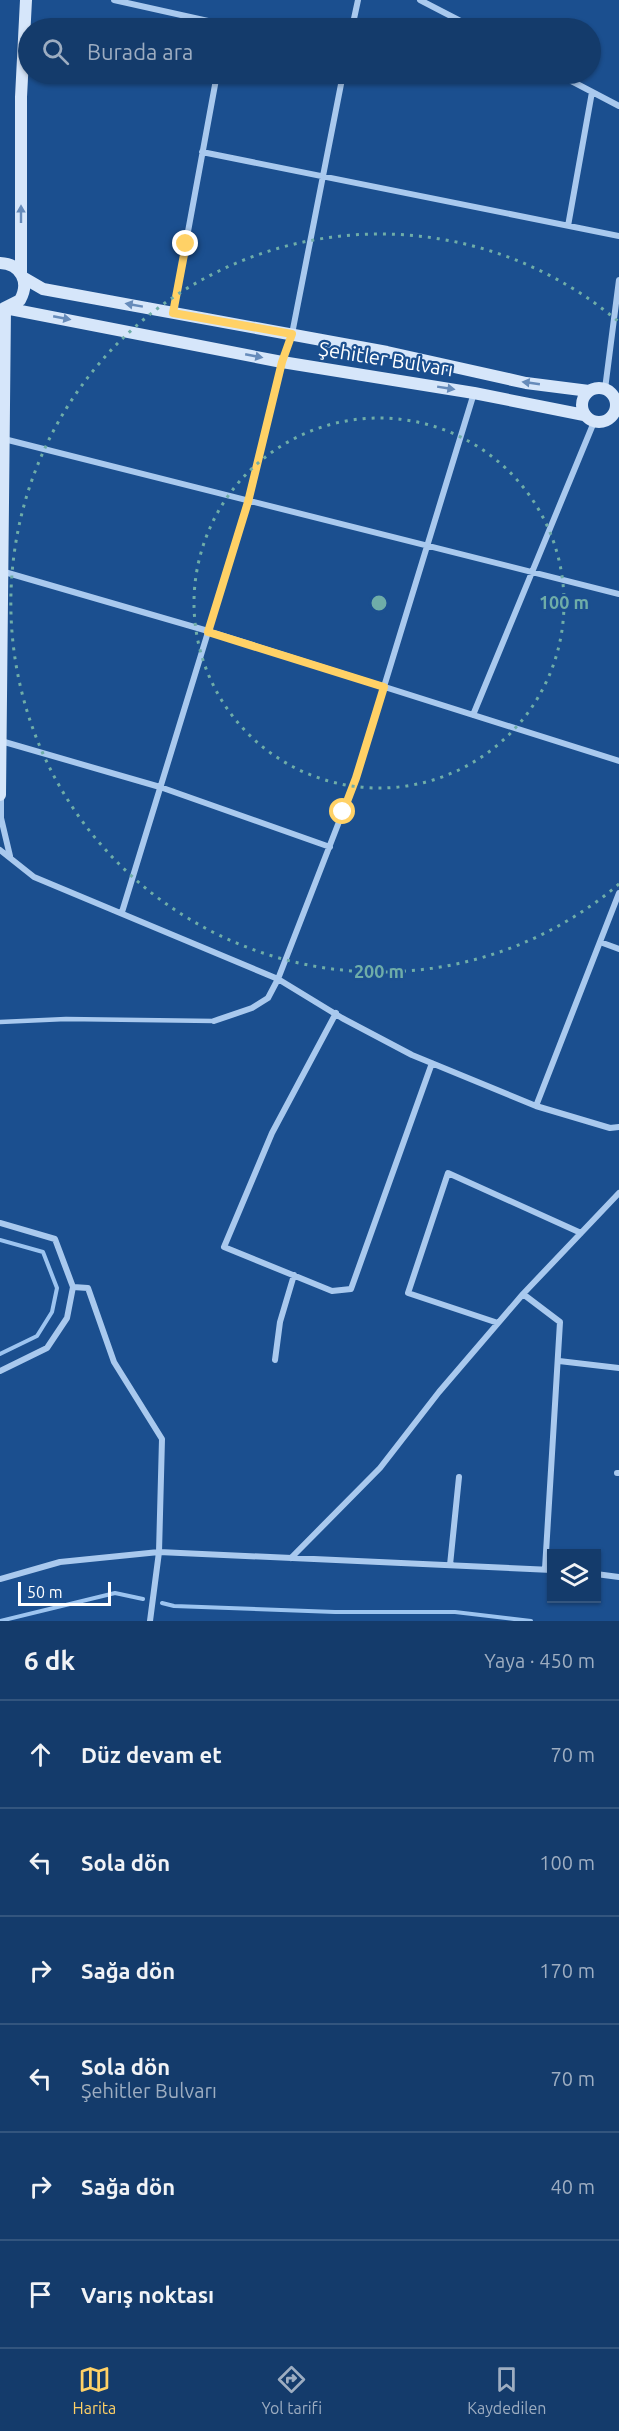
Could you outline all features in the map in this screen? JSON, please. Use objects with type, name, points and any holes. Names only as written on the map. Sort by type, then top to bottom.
[{"type":"main road","points":[[25,18],[26,0]]},
{"type":"main road","points":[[1,795],[1,571],[4,439],[2,308],[20,300],[25,286],[22,275],[22,84]]},
{"type":"main road","name":"Şehitler Bulvarı","points":[[0,263],[9,264],[43,289],[387,352],[526,383],[589,391]]},
{"type":"main road","name":"Şehitler Bulvarı","points":[[2,308],[282,362],[474,393],[589,419]]},
{"type":"main road","points":[[600,388],[613,394],[616,407],[615,419],[600,423],[589,419],[582,399],[589,391],[600,388]]},
{"type":"street","points":[[114,0],[195,18]]},
{"type":"street","points":[[354,18],[358,0]]},
{"type":"street","points":[[420,0],[455,18]]},
{"type":"street","points":[[173,313],[215,84]]},
{"type":"street","points":[[122,912],[248,502],[282,362],[292,334],[341,84]]},
{"type":"street","points":[[577,84],[619,106]]},
{"type":"street","points":[[568,226],[592,92]]},
{"type":"street","points":[[202,152],[619,236]]},
{"type":"street","points":[[613,394],[619,280]]},
{"type":"street","points":[[214,1021],[252,1008],[268,998],[278,979],[356,778],[474,393]]},
{"type":"street","points":[[473,715],[532,570],[589,419]]},
{"type":"street","points":[[4,439],[248,502],[532,570],[619,594]]},
{"type":"street","points":[[1,571],[208,632],[619,761]]},
{"type":"street","points":[[2,741],[160,787],[330,847]]},
{"type":"street","points":[[1,795],[1,818],[10,857]]},
{"type":"street","points":[[0,850],[34,877],[278,979],[412,1055],[536,1106],[610,1128],[619,1127]]},
{"type":"street","points":[[536,1106],[619,893]]},
{"type":"street","points":[[600,942],[619,949]]},
{"type":"street","points":[[336,1013],[272,1133],[224,1247],[332,1291],[351,1289],[432,1063]]},
{"type":"street","points":[[498,1323],[408,1293],[448,1173],[581,1233]]},
{"type":"street","points":[[291,1558],[380,1468],[439,1392],[523,1294],[619,1192]]},
{"type":"street","points":[[0,1223],[55,1239],[73,1287],[67,1318],[47,1348],[0,1371]]},
{"type":"street","points":[[275,1360],[280,1322],[294,1275]]},
{"type":"street","points":[[73,1287],[88,1288],[114,1362],[162,1438],[159,1552],[150,1621]]},
{"type":"street","points":[[523,1294],[560,1322],[549,1549]]},
{"type":"street","points":[[559,1361],[619,1368]]},
{"type":"street","points":[[450,1565],[459,1477]]},
{"type":"street","points":[[0,1579],[60,1562],[159,1552],[547,1569]]},
{"type":"street","points":[[601,1574],[619,1576]]},
{"type":"lane","points":[[0,1022],[66,1019],[214,1021]]},
{"type":"waterway","points":[[0,1240],[43,1252],[57,1288],[52,1312],[37,1336],[0,1354]]},
{"type":"waterway","points":[[0,1621],[115,1593],[143,1599]]},
{"type":"waterway","points":[[162,1603],[174,1606],[335,1612],[455,1612],[531,1621]]},
{"type":"route","points":[[186,244],[173,313],[292,334],[282,362],[248,502],[208,632],[384,687],[343,812]]}]
